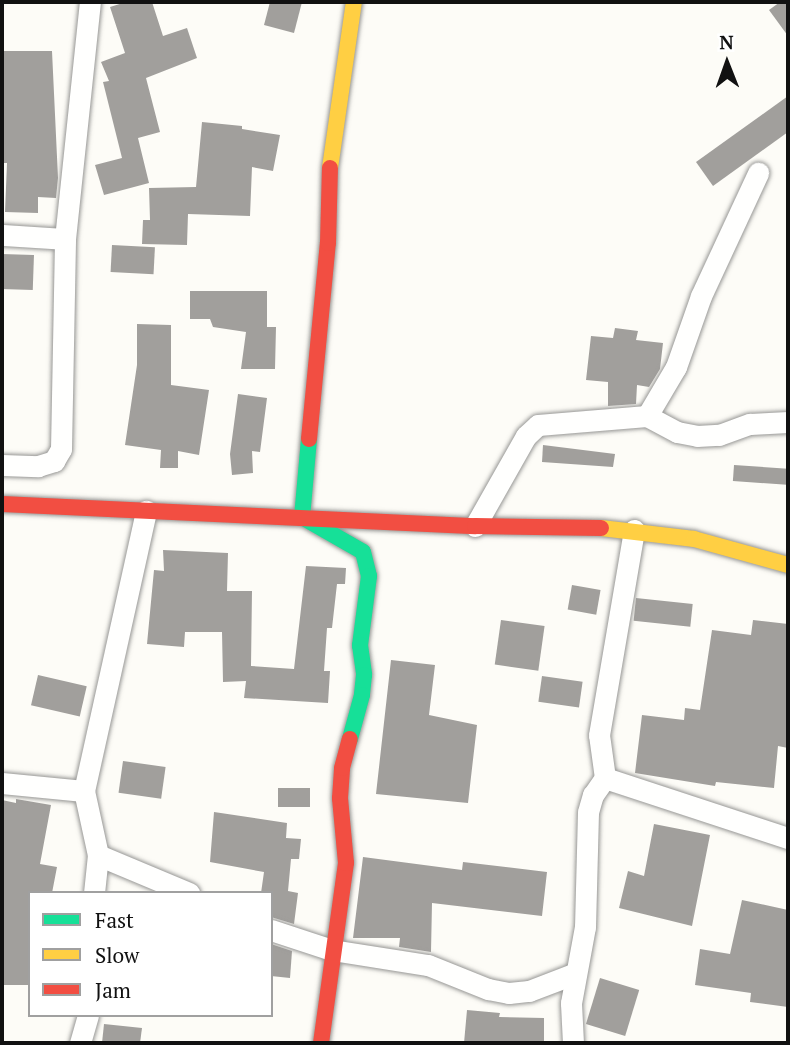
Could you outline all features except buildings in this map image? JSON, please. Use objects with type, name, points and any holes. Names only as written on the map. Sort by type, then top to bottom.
[{"type":"street","points":[[2,465],[38,466],[54,461],[61,449],[65,239],[90,2]]},
{"type":"street","points":[[302,517],[328,243],[328,185],[354,2]]},
{"type":"street","points":[[647,416],[676,367],[701,296],[758,173]]},
{"type":"street","points":[[2,235],[65,239]]},
{"type":"street","points":[[475,526],[526,436],[538,425],[647,416],[677,432],[697,436],[719,435],[750,424],[788,422]]},
{"type":"street","points":[[2,504],[475,526],[581,526],[634,530],[694,539],[788,565]]},
{"type":"street","points":[[94,891],[98,855],[84,791],[146,511]]},
{"type":"street","points":[[302,517],[363,552],[369,576],[360,645],[364,675],[362,695],[342,768],[340,798],[346,863],[321,1043]]},
{"type":"street","points":[[573,1043],[571,1003],[585,927],[588,812],[593,795],[605,778],[599,734],[634,530]]},
{"type":"street","points":[[605,778],[788,838]]},
{"type":"street","points":[[2,783],[84,791]]},
{"type":"street","points":[[98,855],[184,891]]},
{"type":"street","points":[[273,931],[332,950],[428,965],[488,989],[509,993],[529,991],[576,973]]},
{"type":"street","points":[[80,1043],[87,1017]]},
{"type":"traffic: fast","points":[[309,439],[302,517],[363,552],[369,576],[360,645],[364,675],[362,695],[350,739]]},
{"type":"traffic: slow","points":[[330,168],[354,2]]},
{"type":"traffic: slow","points":[[601,528],[694,539],[788,565]]},
{"type":"traffic: jam","points":[[309,439],[328,243],[330,168]]},
{"type":"traffic: jam","points":[[2,504],[475,526],[601,528]]},
{"type":"traffic: jam","points":[[321,1043],[346,863],[340,798],[342,768],[350,739]]}]
